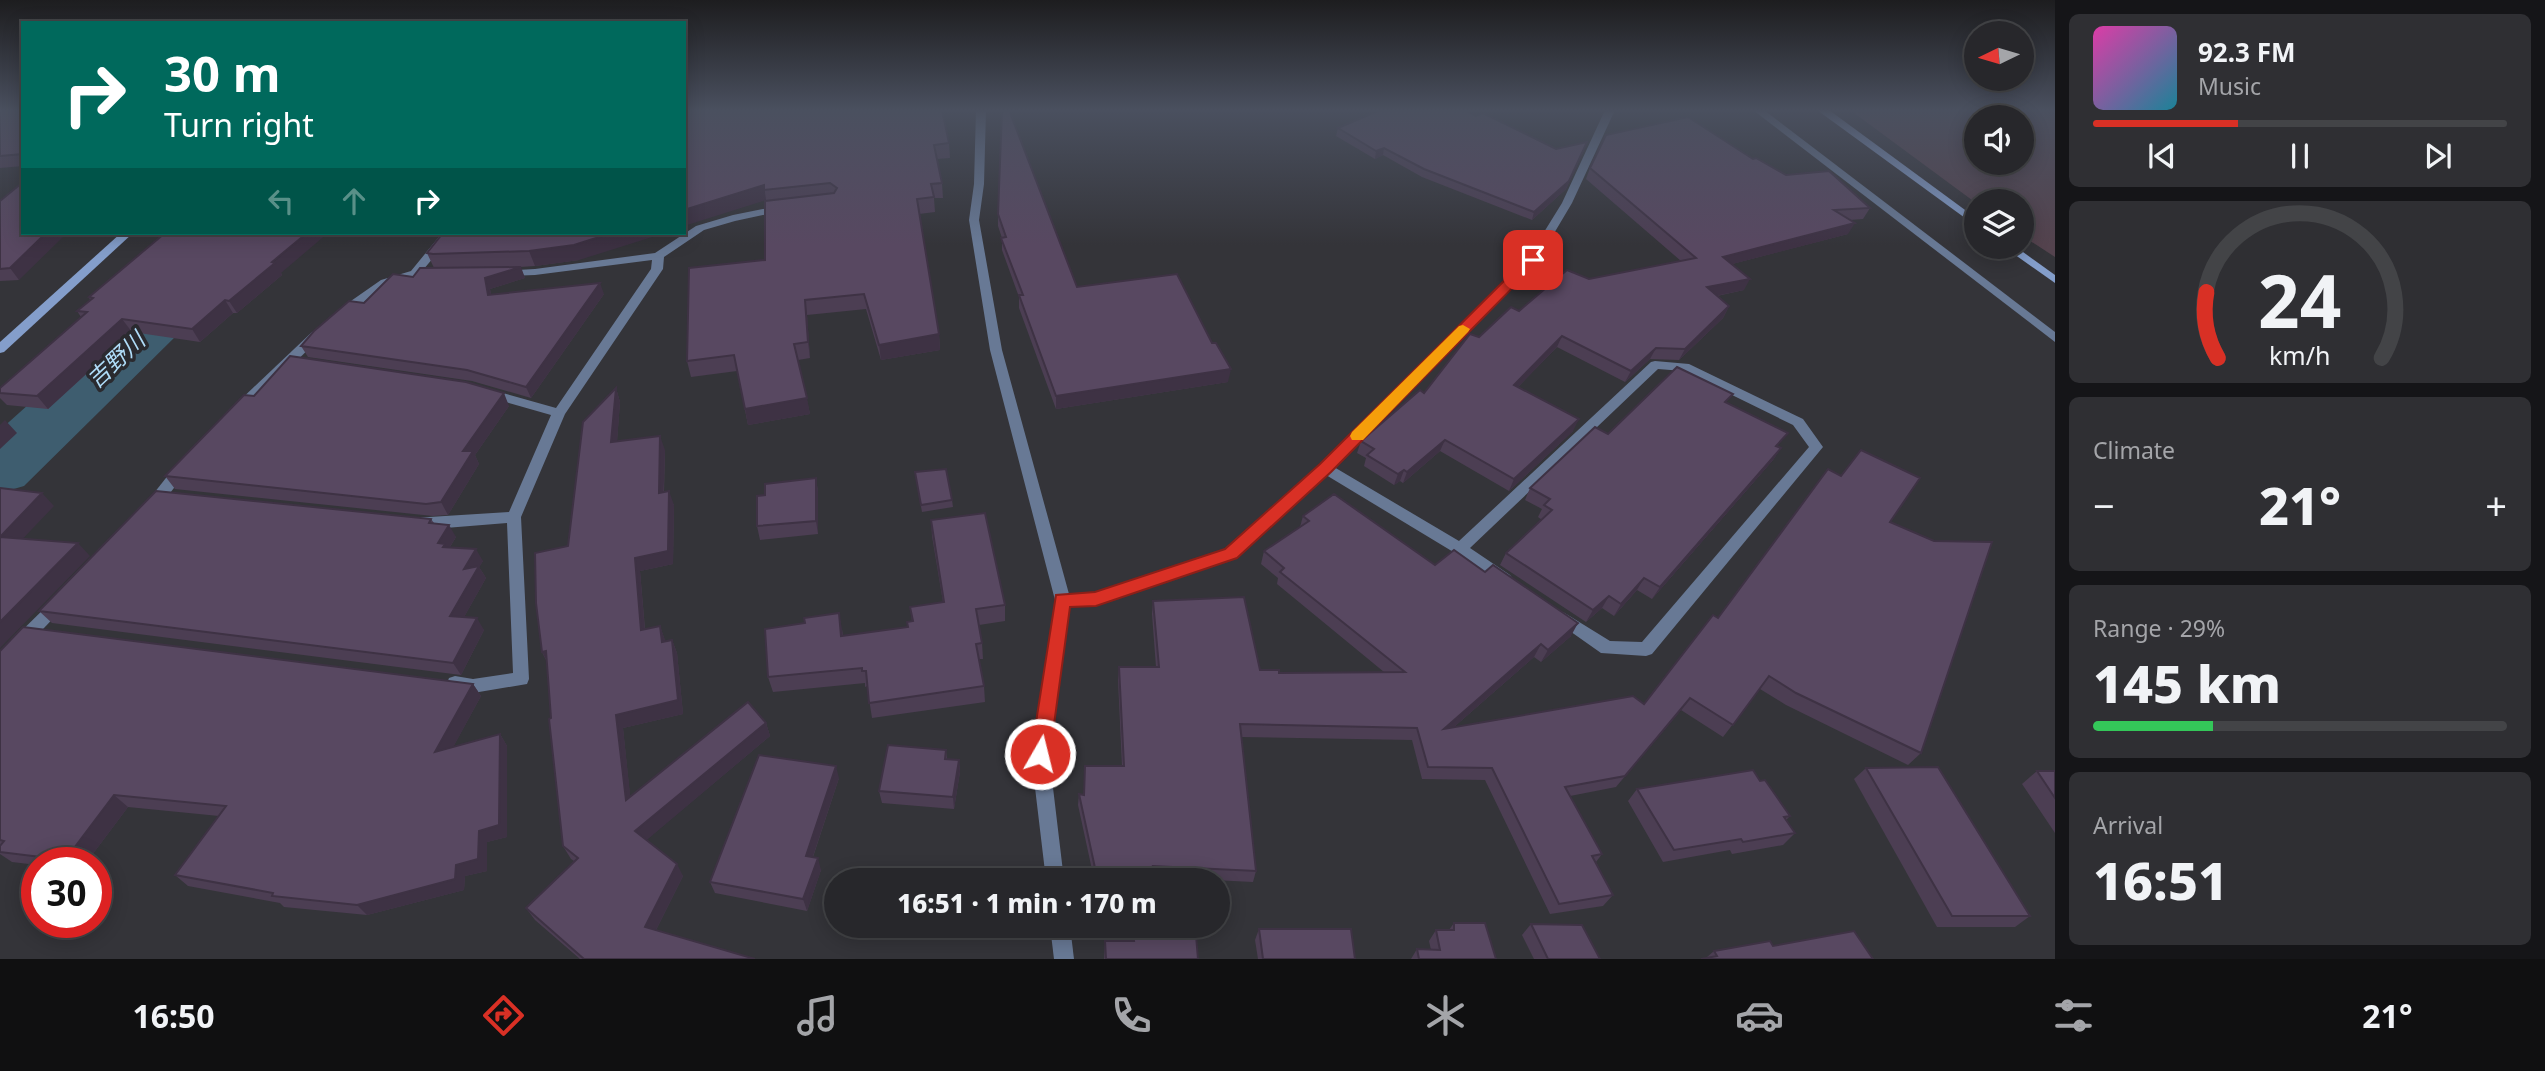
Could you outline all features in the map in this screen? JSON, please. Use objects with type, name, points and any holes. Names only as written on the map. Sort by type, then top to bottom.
[{"type":"street","points":[[980,155],[974,220],[996,350],[1063,600],[1040,754],[1054,868]]},
{"type":"street","points":[[1063,600],[1096,599],[1231,553],[1325,468],[1533,260],[1567,203],[1589,155]]},
{"type":"street","points":[[1816,155],[2055,338]]},
{"type":"street","points":[[1883,155],[1964,214]]},
{"type":"street","points":[[495,273],[535,272],[658,256],[700,228],[733,218],[793,208]]},
{"type":"street","points":[[0,349],[125,235]]},
{"type":"street","points":[[416,271],[446,235]]},
{"type":"street","points":[[432,680],[473,686],[521,679],[514,517],[559,413],[657,270],[658,256]]},
{"type":"street","points":[[2026,259],[2055,280]]},
{"type":"street","points":[[231,417],[361,297],[392,279],[416,271],[454,275]]},
{"type":"street","points":[[1460,549],[1655,365],[1685,367],[1798,422],[1816,447],[1646,649],[1608,648],[1551,610]]},
{"type":"street","points":[[472,388],[559,413]]},
{"type":"street","points":[[144,514],[169,496],[167,483],[195,455]]},
{"type":"street","points":[[1325,468],[1460,549],[1517,587]]},
{"type":"street","points":[[406,521],[433,524],[514,517]]},
{"type":"street","points":[[0,663],[40,631],[70,592]]},
{"type":"street","points":[[1061,938],[1064,959]]},
{"type":"shaded area","points":[[1911,155],[1964,155],[1964,175],[2034,175],[2034,155],[2055,155],[2055,257],[2034,243],[2034,189],[1964,189],[1964,194]]},
{"type":"building","points":[[686,155],[936,155],[942,183],[931,184],[934,197],[917,199],[939,334],[879,345],[864,294],[805,300],[808,342],[794,344],[807,398],[745,409],[734,355],[687,361],[689,268],[765,260],[765,201],[834,193],[837,188],[830,183],[764,190],[764,185],[686,209]]},
{"type":"building","points":[[1000,155],[1026,155],[1077,287],[1177,274],[1212,343],[1216,343],[1231,369],[1056,396],[1019,295],[1023,295],[1001,238],[1006,237],[998,214]]},
{"type":"building","points":[[1397,155],[1581,155],[1569,181],[1534,212],[1424,169]]},
{"type":"building","points":[[1596,155],[1746,155],[1786,175],[1829,171],[1870,208],[1834,210],[1855,223],[1723,257],[1750,279],[1707,287],[1729,306],[1685,349],[1656,348],[1631,371],[1562,336],[1514,385],[1579,419],[1514,479],[1445,440],[1407,472],[1404,470],[1398,474],[1367,455],[1374,449],[1361,441],[1420,390],[1424,393],[1470,334],[1479,337],[1511,307],[1519,311],[1567,270],[1589,279],[1696,258],[1590,168]]},
{"type":"building","points":[[21,184],[21,235],[44,235],[10,268],[0,269],[0,201]]},
{"type":"building","points":[[163,235],[305,235],[272,262],[275,263],[229,301],[225,300],[192,329],[122,319],[37,396],[0,393],[0,388],[87,312],[77,311],[93,298],[89,297]]},
{"type":"building","points":[[441,235],[606,235],[574,245],[529,251],[427,253]]},
{"type":"building","points":[[521,267],[485,278],[488,295],[600,283],[526,387],[467,370],[301,346],[349,301],[364,303],[393,274],[413,277],[420,268]]},
{"type":"building","points":[[290,356],[466,382],[504,393],[463,451],[473,451],[441,502],[426,504],[165,476],[244,395],[254,396]]},
{"type":"building","points":[[1677,367],[1733,394],[1725,402],[1788,433],[1776,446],[1781,448],[1660,587],[1644,578],[1621,604],[1609,596],[1593,610],[1506,553],[1552,510],[1544,505],[1550,499],[1530,488],[1595,427],[1608,434]]},
{"type":"building","points":[[616,388],[611,442],[660,436],[659,493],[669,491],[668,551],[635,558],[641,630],[660,626],[662,642],[672,640],[678,700],[616,715],[626,800],[748,702],[766,723],[635,831],[677,864],[645,927],[755,959],[584,959],[526,908],[578,858],[563,846],[549,719],[546,651],[542,652],[536,603],[535,553],[568,546],[583,422]]},
{"type":"building","points":[[1861,450],[1920,478],[1890,522],[1934,541],[1992,542],[1921,753],[1796,693],[1769,676],[1733,725],[1690,698],[1625,776],[1565,787],[1602,854],[1592,856],[1613,895],[1559,904],[1492,768],[1428,767],[1417,728],[1240,724],[1256,871],[1153,866],[1095,868],[1079,794],[1084,795],[1085,766],[1124,766],[1119,667],[1159,667],[1153,601],[1244,597],[1260,670],[1279,670],[1279,673],[1405,672],[1280,572],[1284,568],[1264,551],[1309,521],[1303,516],[1334,494],[1435,565],[1454,550],[1485,572],[1493,565],[1578,623],[1548,650],[1541,644],[1444,729],[1633,696],[1644,704],[1713,615],[1718,618],[1828,469],[1841,476]]},
{"type":"building","points":[[946,469],[952,500],[921,505],[915,472]]},
{"type":"building","points":[[816,478],[816,521],[757,526],[757,496],[765,495],[765,484]]},
{"type":"building","points":[[0,488],[42,493],[0,537]]},
{"type":"building","points":[[156,491],[431,519],[429,523],[449,525],[438,543],[445,544],[443,547],[476,549],[464,569],[479,566],[450,616],[477,618],[453,663],[39,611]]},
{"type":"building","points":[[985,513],[1005,605],[976,609],[982,643],[976,644],[984,686],[869,703],[866,671],[862,671],[862,668],[768,677],[765,629],[805,623],[804,618],[839,613],[841,636],[908,627],[907,622],[913,621],[910,607],[944,602],[931,520]]},
{"type":"building","points":[[0,537],[78,543],[0,622]]},
{"type":"building","points":[[23,627],[473,684],[435,752],[500,734],[499,825],[479,831],[478,859],[456,865],[455,879],[357,905],[272,896],[273,893],[175,875],[226,806],[114,795],[75,847],[21,847],[21,855],[0,852],[4,841],[0,840],[0,651]]},
{"type":"building","points":[[888,745],[946,750],[945,759],[959,760],[953,797],[879,791]]},
{"type":"building","points":[[759,755],[836,766],[806,856],[818,858],[803,899],[710,882]]},
{"type":"building","points":[[1938,767],[2030,916],[1952,916],[1866,768]]},
{"type":"building","points":[[1753,770],[1760,781],[1765,780],[1790,816],[1784,817],[1795,833],[1674,850],[1637,789]]},
{"type":"building","points":[[2037,771],[2055,771],[2055,798]]},
{"type":"building","points":[[1454,923],[1485,923],[1496,959],[1419,959],[1417,949],[1440,950],[1436,930],[1454,930]]},
{"type":"building","points":[[1531,924],[1582,925],[1600,959],[1548,959]]},
{"type":"building","points":[[1259,929],[1351,929],[1355,959],[1263,959]]},
{"type":"building","points":[[1854,931],[1873,959],[1701,959],[1717,956],[1714,951],[1770,941],[1773,946]]},
{"type":"building","points":[[1134,938],[1196,938],[1198,959],[1106,959],[1105,941],[1134,941]]},
{"type":"waterway","name":"吉野川","points":[[0,469],[155,323],[268,235]]},
{"type":"slow traffic","points":[[1357,436],[1463,329]]},
{"type":"route","points":[[1040,754],[1063,600],[1096,599],[1231,553],[1325,468],[1533,260]]}]
